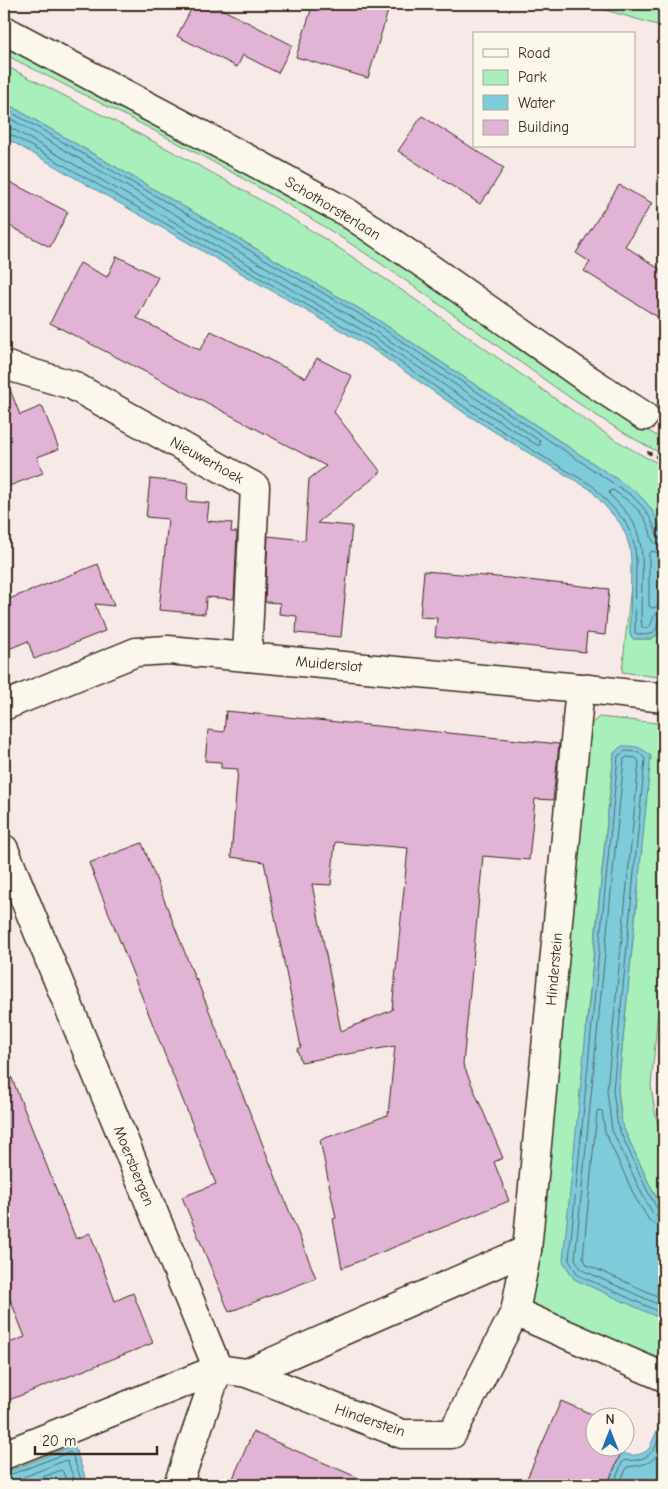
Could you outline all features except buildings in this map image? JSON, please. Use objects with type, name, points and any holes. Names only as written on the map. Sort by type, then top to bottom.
[{"type":"street","name":"Schothorsterlaan","points":[[4,30],[348,213],[431,268],[583,376],[644,416]]},
{"type":"street","name":"Nieuwerhoek","points":[[4,365],[72,385],[255,487],[247,656]]},
{"type":"street","name":"Muiderslot","points":[[4,706],[136,652],[168,650],[580,688],[664,698]]},
{"type":"street","name":"Hinderstein","points":[[218,1369],[246,1373],[402,1434],[452,1434],[515,1312],[527,1250],[580,688]]},
{"type":"street","name":"Moersbergen","points":[[4,849],[218,1369]]},
{"type":"street","points":[[246,1373],[527,1250]]},
{"type":"street","points":[[515,1312],[664,1377]]},
{"type":"street","points":[[4,1455],[218,1369]]},
{"type":"street","points":[[178,1485],[218,1369]]},
{"type":"green space","points":[[585,4],[664,4],[664,27]]},
{"type":"green space","points":[[4,41],[170,127],[361,236],[636,424],[664,440],[664,455],[590,412],[392,271],[307,216],[179,144],[4,54]]},
{"type":"green space","points":[[4,65],[224,179],[309,229],[420,303],[597,428],[664,466],[664,548],[656,517],[636,492],[375,318],[4,102]]},
{"type":"green space","points":[[631,585],[630,634],[634,639],[651,639],[661,632],[664,597],[664,678],[622,672]]},
{"type":"green space","points":[[599,717],[658,723],[664,731],[664,949],[651,1086],[657,1122],[664,1142],[664,1211],[651,1188],[622,1125],[618,1089],[638,888],[622,746],[614,753],[586,1028],[644,1310],[664,1320],[664,1368],[643,1353],[530,1303],[558,1067],[576,884],[572,879],[586,728]]},
{"type":"water","points":[[4,102],[375,318],[636,492],[656,517],[662,538],[665,579],[661,632],[651,639],[633,639],[630,634],[630,549],[620,523],[590,489],[463,412],[368,346],[4,137]]},
{"type":"water","points":[[622,746],[638,747],[651,756],[618,1090],[622,1125],[651,1188],[664,1211],[664,1320],[574,1279],[563,1261],[614,753]]},
{"type":"water","points":[[664,1415],[664,1485],[607,1485],[619,1456],[636,1456],[649,1449]]},
{"type":"water","points":[[74,1445],[88,1485],[4,1485],[4,1473]]}]
